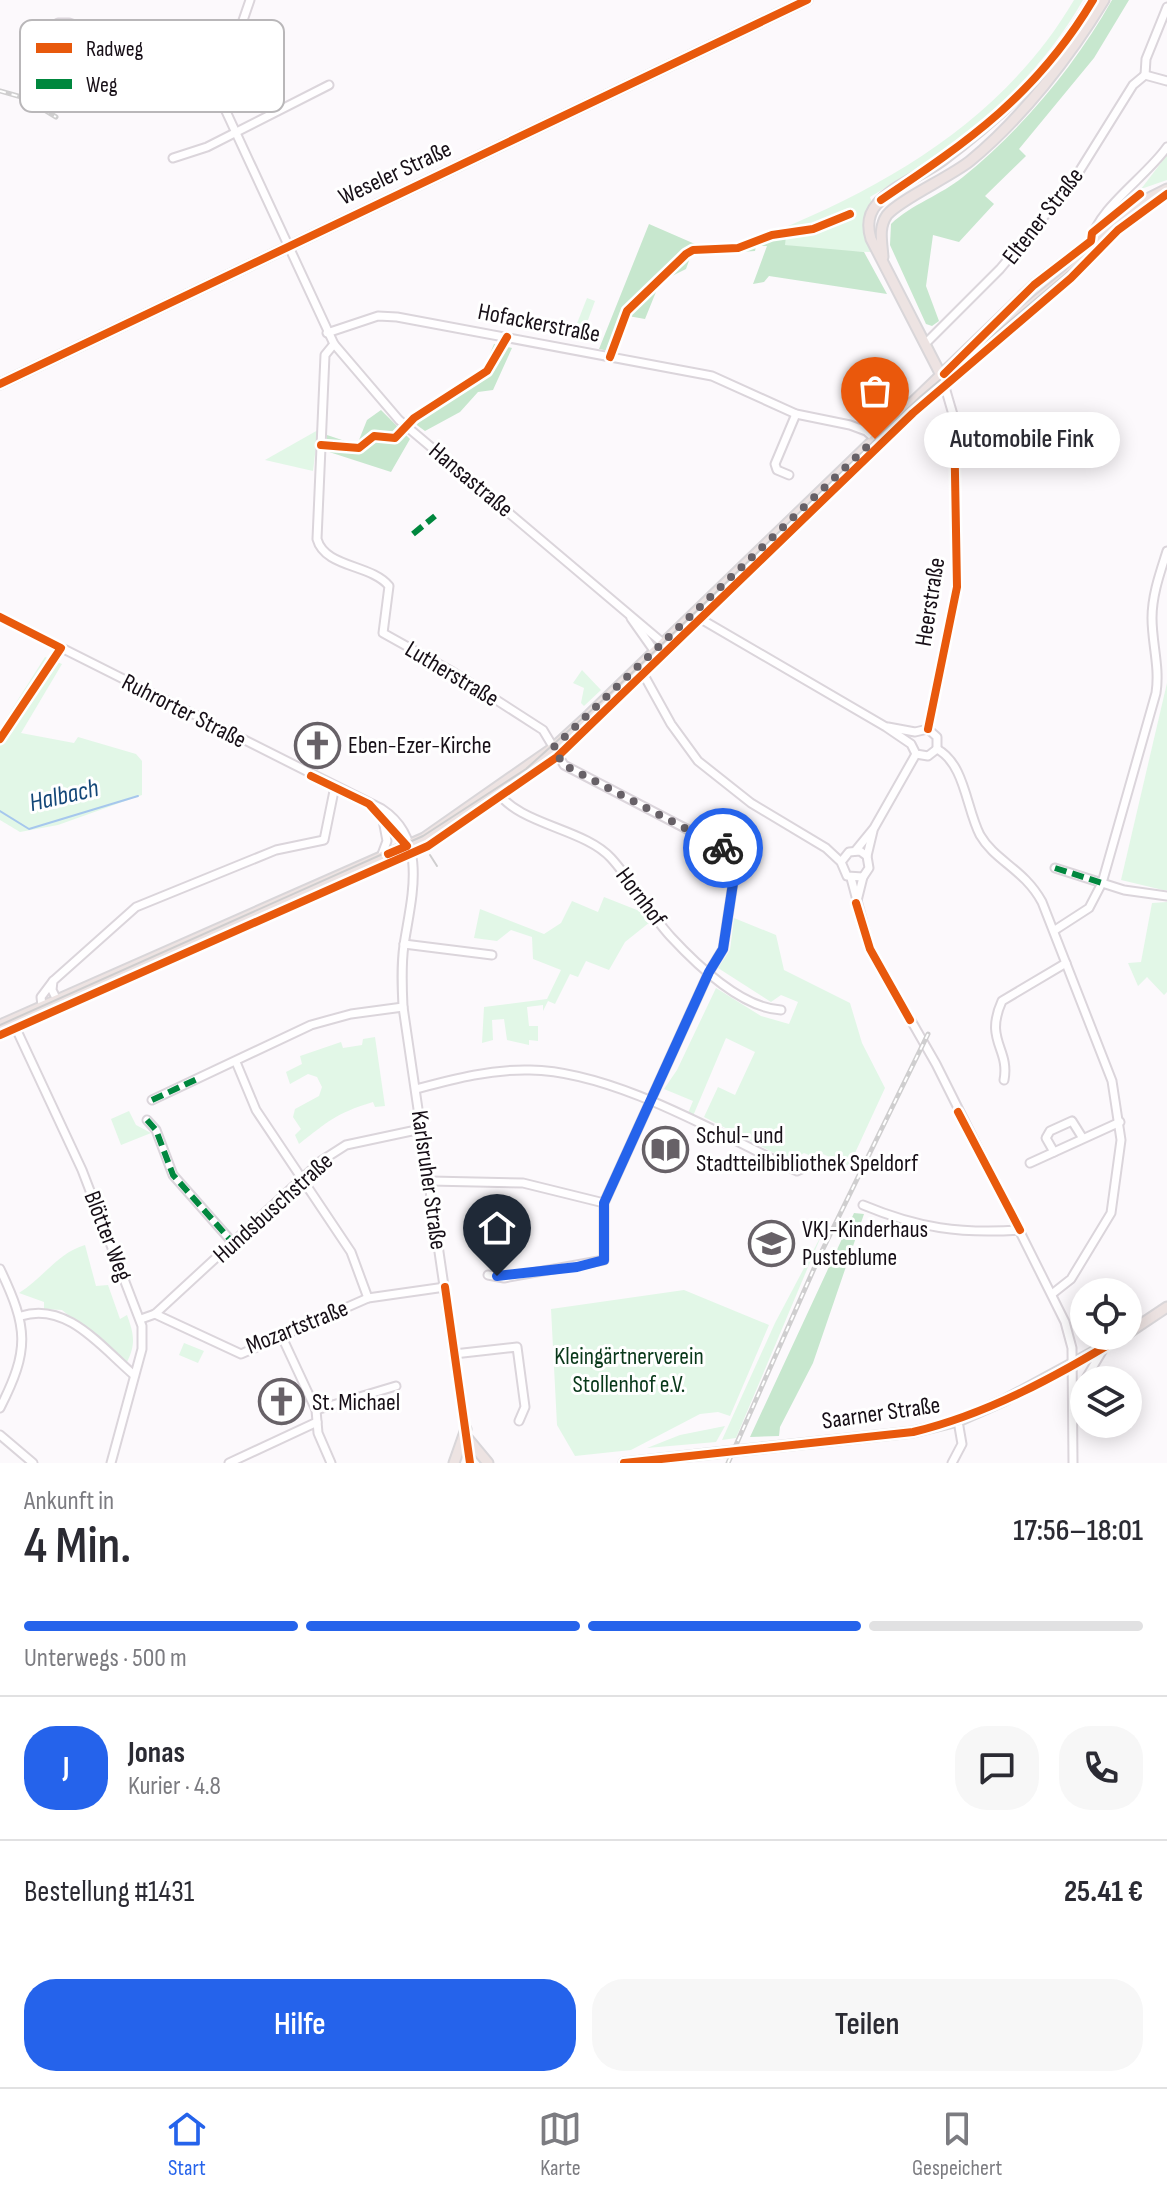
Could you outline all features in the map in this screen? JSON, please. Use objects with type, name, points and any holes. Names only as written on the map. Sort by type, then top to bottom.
[{"type":"main road","name":"Weseler Straße","points":[[0,384],[807,0]]},
{"type":"main road","points":[[942,377],[868,230],[869,217],[877,203],[990,125],[1043,70],[1093,0]]},
{"type":"main road","points":[[883,257],[881,231],[888,214],[972,160],[1051,75],[1092,20],[1102,0]]},
{"type":"main road","points":[[0,1025],[407,846],[439,829],[496,790],[553,748],[640,668],[1034,285],[1147,199],[1167,189]]},
{"type":"main road","points":[[942,377],[1068,275],[1117,223]]},
{"type":"main road","points":[[1142,1324],[1167,1307]]},
{"type":"main road","name":"Saarner Straße","points":[[624,1463],[913,1432],[958,1421],[1100,1350]]},
{"type":"main road","points":[[454,1463],[467,1434],[488,1463]]},
{"type":"street","points":[[243,20],[250,0]]},
{"type":"street","name":"Eltener Straße","points":[[925,344],[1038,226],[1072,183],[1133,85],[1145,75],[1146,59],[1167,7]]},
{"type":"street","points":[[1145,75],[1167,81]]},
{"type":"street","points":[[284,108],[329,85]]},
{"type":"street","name":"Hansastraße","points":[[227,112],[334,344],[399,420],[664,644]]},
{"type":"street","points":[[173,158],[207,147],[275,112]]},
{"type":"street","points":[[1091,241],[1095,224],[1144,176],[1167,147]]},
{"type":"street","name":"Hofackerstraße","points":[[327,333],[378,316],[422,321],[712,376],[796,414],[850,425],[875,439]]},
{"type":"street","name":"Lutherstraße","points":[[334,344],[325,355],[318,544],[323,552],[385,581],[390,591],[382,628],[387,637],[420,652],[543,730],[553,748]]},
{"type":"street","name":"Heerstraße","points":[[928,729],[957,587],[954,418],[942,377]]},
{"type":"street","points":[[789,475],[777,470],[775,464],[796,414]]},
{"type":"street","points":[[1055,930],[1089,908],[1102,883],[1163,669],[1152,615],[1154,594],[1167,551]]},
{"type":"street","name":"Hansastraße","points":[[627,612],[655,652]]},
{"type":"street","points":[[694,615],[886,727],[911,744],[916,754]]},
{"type":"street","name":"Ruhrorter Straße","points":[[0,617],[369,804],[399,824],[407,846]]},
{"type":"street","points":[[640,668],[687,748],[700,762],[751,803],[844,858]]},
{"type":"street","points":[[886,727],[915,732],[928,729],[937,737],[937,749]]},
{"type":"street","points":[[911,744],[915,732]]},
{"type":"street","points":[[553,748],[564,765],[745,864]]},
{"type":"street","points":[[916,754],[928,756],[937,749]]},
{"type":"street","points":[[937,749],[952,760],[985,843],[1032,884],[1055,930],[1112,1081],[1120,1122],[1121,1159],[1111,1213],[1071,1279],[1052,1294]]},
{"type":"street","points":[[916,754],[874,828],[856,850],[844,858],[842,870],[851,878],[864,935],[878,965],[936,1064],[1052,1294],[1070,1337],[1072,1364]]},
{"type":"street","points":[[42,1006],[41,997],[53,981],[136,907],[276,850],[324,840],[335,786]]},
{"type":"street","name":"Hornhof","points":[[496,790],[508,804],[606,853],[671,937],[709,972],[742,996],[769,1009],[781,1010]]},
{"type":"street","name":"Ruhrorter Straße","points":[[369,804],[407,846]]},
{"type":"street","points":[[380,858],[387,841],[383,818]]},
{"type":"street","points":[[856,903],[863,877],[869,868],[867,856],[874,828]]},
{"type":"street","name":"Karlsruher Straße","points":[[407,846],[415,881],[404,944],[403,1007],[470,1463]]},
{"type":"street","points":[[856,850],[867,856]]},
{"type":"street","points":[[488,1275],[504,1278],[599,1264],[606,1256],[604,1203],[709,972],[723,949],[737,857]]},
{"type":"street","points":[[1055,868],[1102,883],[1167,896]]},
{"type":"street","points":[[851,878],[863,877]]},
{"type":"street","points":[[404,944],[492,955]]},
{"type":"street","points":[[1004,1080],[1004,1062],[994,1033],[1002,1001],[1066,963]]},
{"type":"street","points":[[53,981],[52,990],[57,1000]]},
{"type":"street","points":[[152,1100],[311,1025],[351,1014],[403,1007]]},
{"type":"street","name":"Blötter Weg","points":[[12,1020],[82,1170],[141,1319],[143,1337],[111,1463]]},
{"type":"street","points":[[236,1062],[256,1110],[351,1252],[368,1298]]},
{"type":"street","points":[[416,1089],[489,1072],[538,1070],[592,1080],[649,1102],[797,1171],[806,1167]]},
{"type":"street","points":[[147,1120],[156,1130],[173,1175],[233,1243]]},
{"type":"street","points":[[1054,1152],[1046,1138],[1050,1131],[1072,1121],[1082,1137]]},
{"type":"street","points":[[1030,1163],[1120,1122]]},
{"type":"street","name":"Hundsbuschstraße","points":[[141,1319],[155,1314],[321,1161],[346,1145],[421,1129]]},
{"type":"street","points":[[430,1181],[529,1184],[604,1203]]},
{"type":"street","points":[[863,1205],[907,1223],[936,1229],[1020,1230]]},
{"type":"street","points":[[0,1269],[21,1316],[22,1359],[0,1408]]},
{"type":"street","name":"Mozartstraße","points":[[155,1314],[241,1354],[368,1298],[445,1287]]},
{"type":"street","points":[[21,1316],[36,1311],[64,1317],[134,1375]]},
{"type":"street","points":[[281,1335],[316,1410],[331,1463]]},
{"type":"street","points":[[454,1354],[517,1347],[525,1407],[519,1421]]},
{"type":"street","points":[[316,1410],[350,1398],[382,1393],[396,1386]]},
{"type":"street","points":[[952,1463],[962,1444],[958,1421]]},
{"type":"street","points":[[229,1463],[317,1422]]},
{"type":"street","points":[[0,1435],[33,1463]]},
{"type":"street","points":[[1073,1438],[1073,1463]]},
{"type":"green space","points":[[1074,0],[1083,0],[1041,61],[1016,88],[933,158],[870,197],[872,203],[864,222],[871,252],[823,251],[784,245],[776,231],[821,212],[905,166],[945,140],[982,110],[1047,41]]},
{"type":"green space","points":[[1112,0],[1129,0],[1094,58],[1019,149],[1026,156],[985,196],[994,204],[959,242],[933,235],[926,286],[939,321],[932,326],[926,324],[890,245],[891,224],[954,183],[1006,138],[1064,72]]},
{"type":"green space","points":[[1167,155],[1167,180],[1141,189]]},
{"type":"green space","points":[[649,224],[695,244],[744,242],[776,231],[786,236],[785,245],[864,252],[887,294],[769,276],[764,282],[753,284],[767,246],[756,246],[755,251],[691,255],[686,269],[660,282],[645,319],[628,316],[614,352],[599,349]]},
{"type":"green space","points":[[587,298],[595,301],[581,339],[572,336]]},
{"type":"green space","points":[[494,344],[512,348],[493,390],[478,392],[460,412],[425,431],[406,417],[483,370]]},
{"type":"green space","points":[[381,410],[410,439],[391,472],[326,451],[327,435],[357,445],[367,420]]},
{"type":"green space","points":[[318,430],[313,471],[265,460]]},
{"type":"green space","points":[[45,657],[62,664],[21,733],[74,743],[78,737],[136,754],[142,761],[142,795],[58,825],[20,832],[0,820],[0,728]]},
{"type":"green space","points":[[582,670],[601,690],[584,706],[581,703],[584,688],[573,683]]},
{"type":"green space","points":[[1167,683],[1167,890],[1163,890],[1121,880]]},
{"type":"green space","points":[[604,897],[642,912],[650,922],[625,942],[609,970],[586,961],[578,977],[570,974],[555,1004],[548,1001],[543,1011],[543,1005],[527,1007],[529,1026],[538,1026],[538,1041],[529,1040],[529,1045],[507,1040],[504,1019],[492,1020],[493,1040],[482,1043],[484,1007],[547,999],[561,970],[533,959],[532,937],[511,930],[497,941],[474,938],[480,909],[544,934],[561,923],[572,901],[598,912]]},
{"type":"green space","points":[[1167,902],[1167,992],[1164,995],[1147,977],[1138,986],[1128,963],[1141,962],[1152,903]]},
{"type":"green space","points":[[734,918],[776,935],[784,970],[850,1003],[862,1043],[885,1088],[849,1166],[823,1154],[820,1160],[804,1153],[790,1161],[704,1117],[718,1087],[735,1095],[755,1052],[726,1038],[693,1116],[688,1113],[693,1101],[664,1089],[677,1070],[716,988],[761,1016],[789,1024],[798,1002],[781,995],[771,1002],[718,968],[730,950]]},
{"type":"green space","points":[[375,1037],[385,1106],[375,1107],[373,1102],[349,1110],[299,1144],[295,1135],[301,1129],[293,1117],[295,1109],[319,1096],[322,1087],[317,1077],[308,1074],[290,1084],[286,1072],[302,1064],[300,1056],[341,1042],[343,1048],[362,1045],[363,1039]]},
{"type":"green space","points":[[129,1111],[136,1125],[151,1133],[121,1145],[111,1119]]},
{"type":"green space","points":[[854,1213],[864,1214],[813,1363],[780,1427],[779,1436],[750,1437]]},
{"type":"green space","points":[[822,1234],[736,1438],[722,1440],[775,1323]]},
{"type":"green space","points":[[85,1245],[96,1286],[108,1285],[120,1319],[127,1315],[133,1339],[127,1362],[62,1310],[44,1309],[44,1302],[19,1293],[67,1253]]},
{"type":"green space","name":"Kleingärtnerverein Stollenhof e.V.","points":[[684,1290],[769,1325],[730,1416],[718,1412],[700,1414],[631,1450],[575,1456],[557,1425],[551,1309]]},
{"type":"green space","points":[[184,1343],[204,1351],[198,1363],[179,1355]]},
{"type":"green space","points":[[725,1426],[716,1442],[647,1448],[680,1435]]},
{"type":"waterway","name":"Halbach","points":[[0,811],[29,829],[138,796]]},
{"type":"tram line","points":[[0,1025],[423,836],[526,769],[615,689],[920,397],[1080,262],[1126,219],[1167,191]]},
{"type":"tram line","points":[[430,855],[437,866]]},
{"type":"railway","points":[[0,91],[20,97]]},
{"type":"railway","points":[[48,112],[56,117]]},
{"type":"railway","points":[[728,1463],[820,1255],[928,1034]]},
{"type":"marked path","points":[[413,534],[435,516]]},
{"type":"marked path","points":[[709,972],[723,949],[737,857]]},
{"type":"marked path","points":[[1055,868],[1102,883]]},
{"type":"marked path","points":[[152,1100],[197,1079]]},
{"type":"marked path","points":[[147,1120],[156,1130],[173,1175],[233,1243]]},
{"type":"cycle path","points":[[0,384],[807,0]]},
{"type":"cycle path","points":[[881,200],[972,136],[1025,89],[1049,63],[1093,0]]},
{"type":"cycle path","points":[[944,374],[1034,285],[1091,241],[1092,233],[1140,194]]},
{"type":"cycle path","points":[[0,1035],[428,846],[557,757],[913,413],[1071,278],[1118,230],[1167,194]]},
{"type":"cycle path","points":[[610,357],[627,311],[686,254],[693,250],[738,248],[772,235],[813,229],[850,214]]},
{"type":"cycle path","points":[[321,445],[359,448],[374,436],[395,438],[414,418],[487,371],[507,337]]},
{"type":"cycle path","points":[[928,729],[957,587],[954,418]]},
{"type":"cycle path","points":[[0,617],[61,648],[0,739]]},
{"type":"cycle path","points":[[311,776],[369,804],[407,846],[388,854]]},
{"type":"cycle path","points":[[856,903],[870,949],[910,1020]]},
{"type":"cycle path","points":[[958,1112],[1020,1230]]},
{"type":"cycle path","points":[[445,1287],[470,1463]]},
{"type":"cycle path","points":[[624,1463],[913,1432],[995,1404],[1099,1350]]},
{"type":"way so far","points":[[723,848],[564,765],[553,748],[640,668],[875,439]]},
{"type":"place","name":"Automobile Fink","points":[[875,439]]},
{"type":"place","name":"Eben-Ezer-Kirche","points":[[317,745]]},
{"type":"place","name":"Schul- und Stadtteilbibliothek Speldorf","points":[[665,1149]]},
{"type":"place","name":"VKJ-Kinderhaus Pusteblume","points":[[771,1243]]},
{"type":"place","name":"St. Michael","points":[[281,1402]]},
{"type":"route","points":[[497,1276],[504,1278],[599,1264],[604,1260],[604,1203],[709,972],[723,949],[732,873],[737,857],[723,848]]}]
